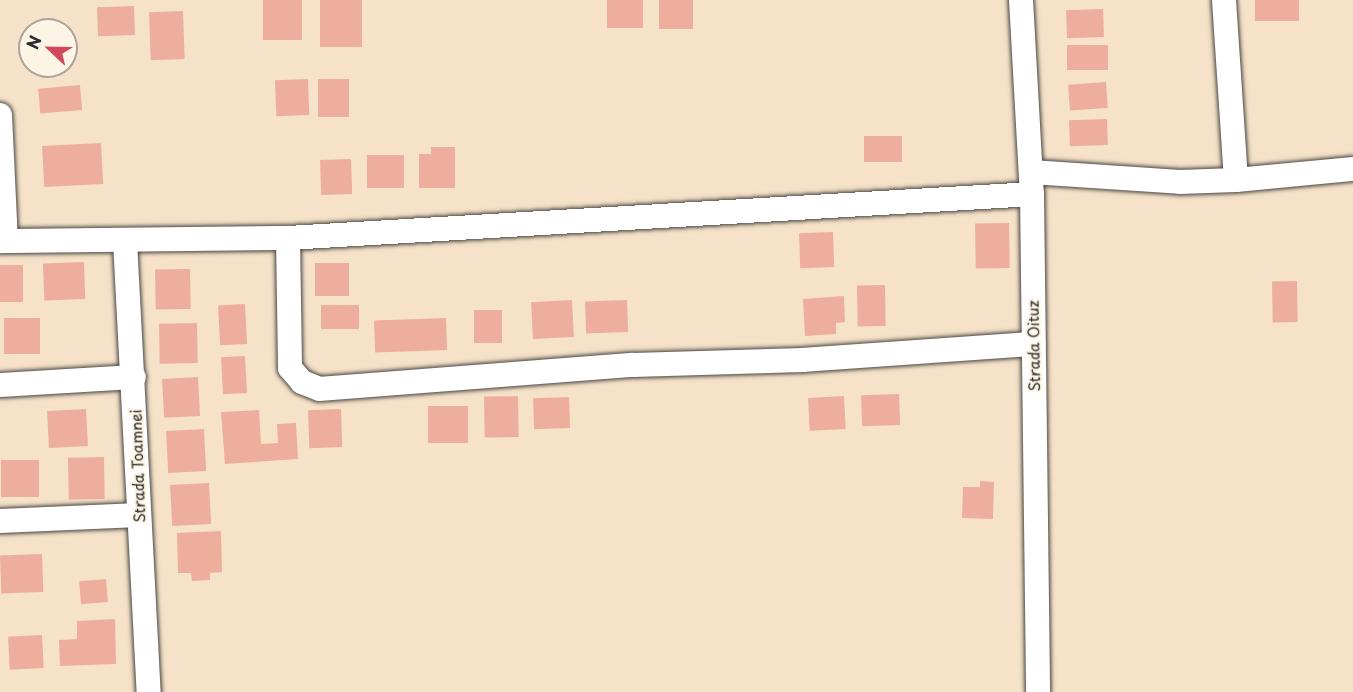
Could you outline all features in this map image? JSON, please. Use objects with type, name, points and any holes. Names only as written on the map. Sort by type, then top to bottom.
[{"type":"street","name":"Strada Oituz","points":[[1021,0],[1031,183],[1038,692]]},
{"type":"street","points":[[1224,0],[1236,180]]},
{"type":"street","points":[[0,115],[3,241],[288,238],[1031,183],[1236,180],[1353,169]]},
{"type":"street","points":[[288,238],[290,369],[302,382],[319,389],[633,364],[802,360],[1033,344]]},
{"type":"street","name":"Strada Toamnei","points":[[125,241],[149,692]]},
{"type":"street","points":[[0,385],[134,377]]},
{"type":"street","points":[[0,522],[139,515]]},
{"type":"building","points":[[263,0],[302,0],[302,40],[263,40]]},
{"type":"building","points":[[320,0],[362,0],[362,47],[320,47]]},
{"type":"building","points":[[607,0],[643,0],[643,28],[607,28]]},
{"type":"building","points":[[659,0],[693,0],[693,29],[659,29]]},
{"type":"building","points":[[1255,0],[1299,0],[1299,21],[1255,21]]},
{"type":"building","points":[[134,6],[135,35],[98,36],[97,7]]},
{"type":"building","points":[[1103,9],[1104,37],[1067,38],[1066,10]]},
{"type":"building","points":[[183,11],[185,59],[151,60],[149,12]]},
{"type":"building","points":[[1067,45],[1108,45],[1108,70],[1067,70]]},
{"type":"building","points":[[308,79],[309,115],[276,116],[275,80]]},
{"type":"building","points":[[318,79],[349,79],[349,117],[318,117]]},
{"type":"building","points":[[1106,82],[1108,108],[1070,111],[1068,85]]},
{"type":"building","points":[[80,85],[82,110],[40,114],[38,89]]},
{"type":"building","points":[[1107,119],[1108,145],[1070,146],[1069,120]]},
{"type":"building","points":[[864,136],[902,136],[902,162],[864,162]]},
{"type":"building","points":[[101,143],[103,184],[44,187],[42,146]]},
{"type":"building","points":[[431,147],[455,147],[455,188],[419,188],[419,154],[431,154]]},
{"type":"building","points":[[367,155],[404,155],[404,188],[367,188]]},
{"type":"building","points":[[351,159],[352,194],[321,195],[320,160]]},
{"type":"building","points":[[1009,223],[1010,268],[976,269],[975,224]]},
{"type":"building","points":[[833,232],[834,267],[800,268],[799,233]]},
{"type":"building","points":[[84,262],[85,299],[44,300],[43,263]]},
{"type":"building","points":[[315,263],[349,263],[349,296],[315,296]]},
{"type":"building","points":[[0,265],[23,265],[23,302],[0,302]]},
{"type":"building","points":[[190,269],[191,309],[156,310],[155,270]]},
{"type":"building","points":[[1272,281],[1297,281],[1298,322],[1273,322]]},
{"type":"building","points":[[857,285],[885,285],[886,326],[858,326]]},
{"type":"building","points":[[844,296],[845,322],[836,323],[836,334],[805,336],[803,299]]},
{"type":"building","points":[[572,300],[574,337],[533,339],[531,302]]},
{"type":"building","points":[[627,300],[628,332],[586,333],[585,301]]},
{"type":"building","points":[[245,304],[247,344],[220,345],[218,305]]},
{"type":"building","points":[[321,305],[359,305],[359,329],[321,329]]},
{"type":"building","points":[[474,310],[502,310],[502,343],[474,343]]},
{"type":"building","points":[[4,318],[40,318],[40,354],[4,354]]},
{"type":"building","points":[[446,318],[447,350],[375,352],[374,321]]},
{"type":"building","points":[[197,323],[198,363],[160,364],[159,324]]},
{"type":"building","points":[[245,356],[247,393],[223,394],[221,357]]},
{"type":"building","points":[[198,377],[200,416],[164,418],[162,379]]},
{"type":"building","points":[[899,394],[900,425],[862,426],[861,395]]},
{"type":"building","points":[[518,396],[519,437],[485,438],[484,397]]},
{"type":"building","points":[[844,396],[846,429],[810,431],[808,398]]},
{"type":"building","points":[[569,397],[570,428],[534,429],[533,398]]},
{"type":"building","points":[[428,406],[468,406],[468,443],[428,443]]},
{"type":"building","points":[[86,409],[88,446],[49,448],[47,411]]},
{"type":"building","points":[[341,409],[342,447],[309,448],[308,410]]},
{"type":"building","points":[[259,410],[261,444],[278,443],[277,424],[296,423],[298,459],[225,464],[221,412]]},
{"type":"building","points":[[204,429],[206,471],[168,473],[166,431]]},
{"type":"building","points":[[104,457],[105,499],[69,500],[68,458]]},
{"type":"building","points":[[1,460],[39,460],[39,497],[1,497]]},
{"type":"building","points":[[980,481],[994,482],[993,519],[962,518],[963,487],[980,487]]},
{"type":"building","points":[[209,483],[211,524],[172,526],[170,485]]},
{"type":"building","points":[[221,531],[222,572],[210,573],[210,580],[192,581],[191,573],[178,573],[177,533]]},
{"type":"building","points":[[42,554],[43,592],[1,593],[0,555]]},
{"type":"building","points":[[106,579],[108,602],[81,604],[79,581]]},
{"type":"building","points":[[115,619],[116,664],[60,666],[59,640],[77,639],[77,621]]},
{"type":"building","points":[[42,635],[44,668],[10,670],[8,637]]}]
